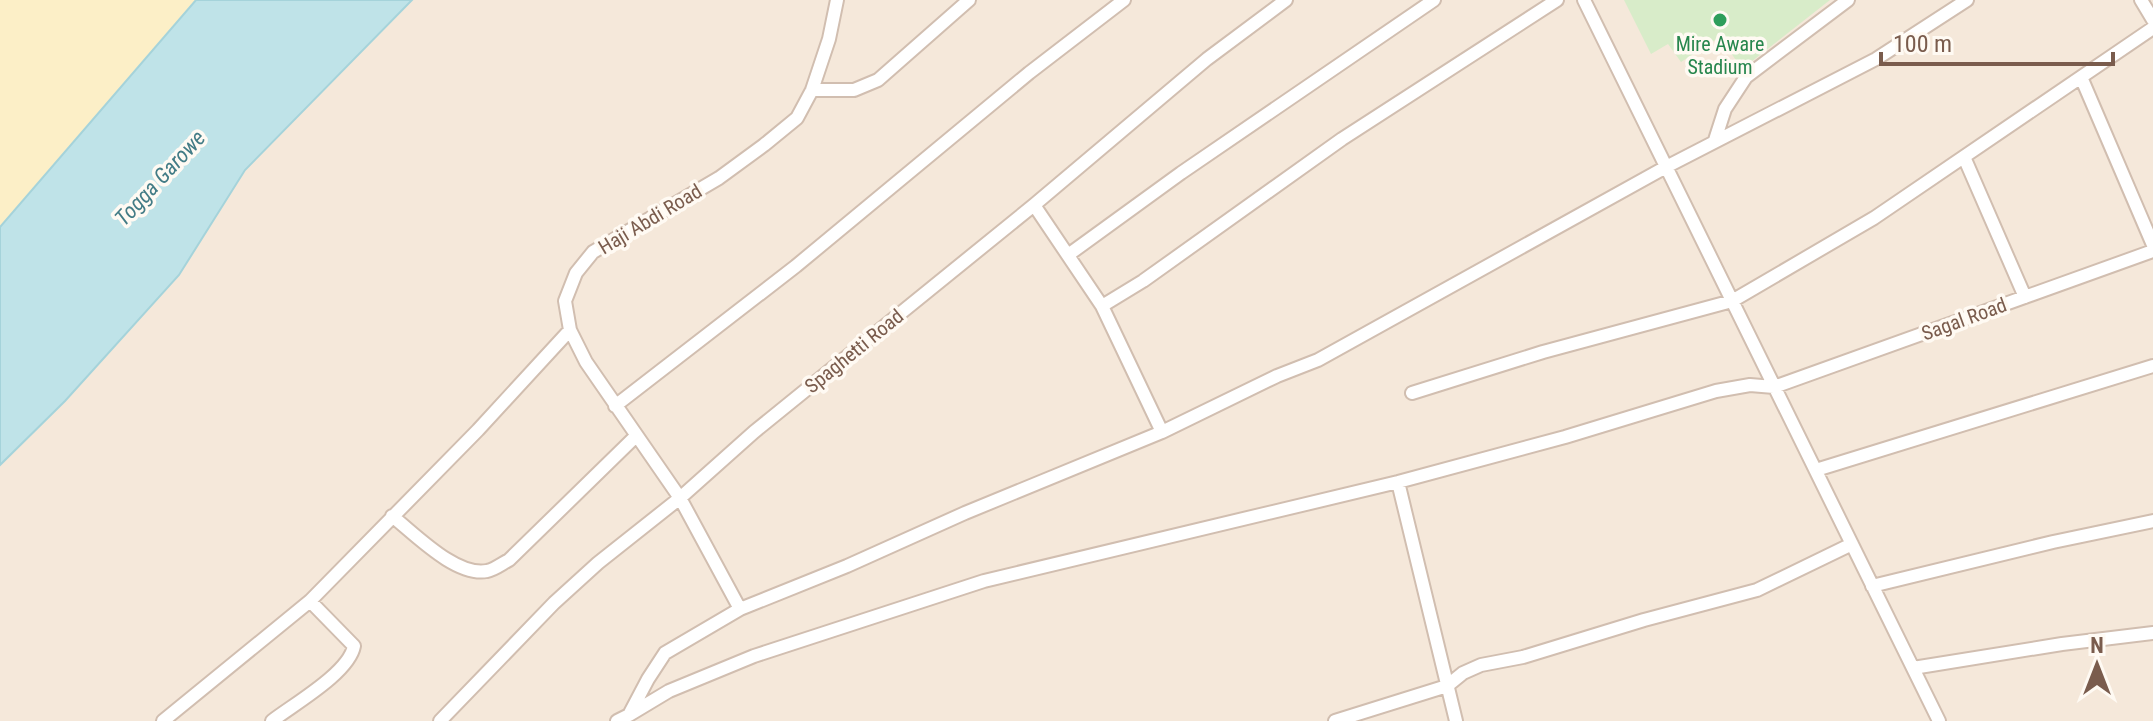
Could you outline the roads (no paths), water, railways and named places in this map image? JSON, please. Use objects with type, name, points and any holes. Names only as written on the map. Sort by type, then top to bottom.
[{"type":"street","name":"Haji Abdi Road","points":[[740,609],[680,498],[586,362],[570,330],[565,301],[576,273],[593,252],[719,178],[797,118],[812,90],[829,39],[837,0]]},
{"type":"street","points":[[812,90],[854,90],[878,80],[969,0]]},
{"type":"street","points":[[615,406],[796,266],[1029,73],[1124,0]]},
{"type":"street","name":"Spaghetti Road","points":[[440,721],[554,603],[629,538],[1207,59],[1286,0]]},
{"type":"street","points":[[1068,255],[1434,0]]},
{"type":"street","points":[[1102,306],[1143,281],[1342,139],[1557,0]]},
{"type":"street","points":[[1584,0],[1939,721]]},
{"type":"street","points":[[1715,140],[1725,109],[1746,77],[1848,0]]},
{"type":"street","points":[[623,718],[665,653],[740,609],[1162,432],[1277,376],[1318,360],[1715,140],[1876,59],[1967,0]]},
{"type":"street","points":[[2141,0],[2153,20]]},
{"type":"street","points":[[1412,393],[1543,352],[1732,301],[1874,218],[2153,28]]},
{"type":"street","points":[[2081,77],[2153,248]]},
{"type":"street","points":[[1964,157],[2025,297]]},
{"type":"street","points":[[1034,205],[1102,306],[1162,432]]},
{"type":"street","name":"Sagal Road","points":[[623,718],[669,691],[754,656],[984,581],[1398,482],[1565,437],[1716,391],[1750,385],[1774,387],[2153,248]]},
{"type":"street","points":[[163,721],[310,601],[478,430],[570,330]]},
{"type":"street","points":[[1816,470],[2153,366]]},
{"type":"street","points":[[392,516],[449,562],[467,571],[488,571],[509,560],[636,436]]},
{"type":"street","points":[[1398,482],[1456,721]]},
{"type":"street","points":[[1872,586],[2153,521]]},
{"type":"street","points":[[1335,721],[1447,686],[1463,673],[1481,665],[1523,657],[1587,636],[1757,590],[1852,544]]},
{"type":"street","points":[[272,721],[322,684],[352,656],[354,646],[310,601]]},
{"type":"street","points":[[1913,668],[2062,644],[2152,634]]},
{"type":"water","name":"Togga Garowe","points":[[196,0],[412,0],[245,170],[179,275],[65,401],[0,465],[0,227]]},
{"type":"place","name":"Mire Aware Stadium","points":[[1720,20]]}]
